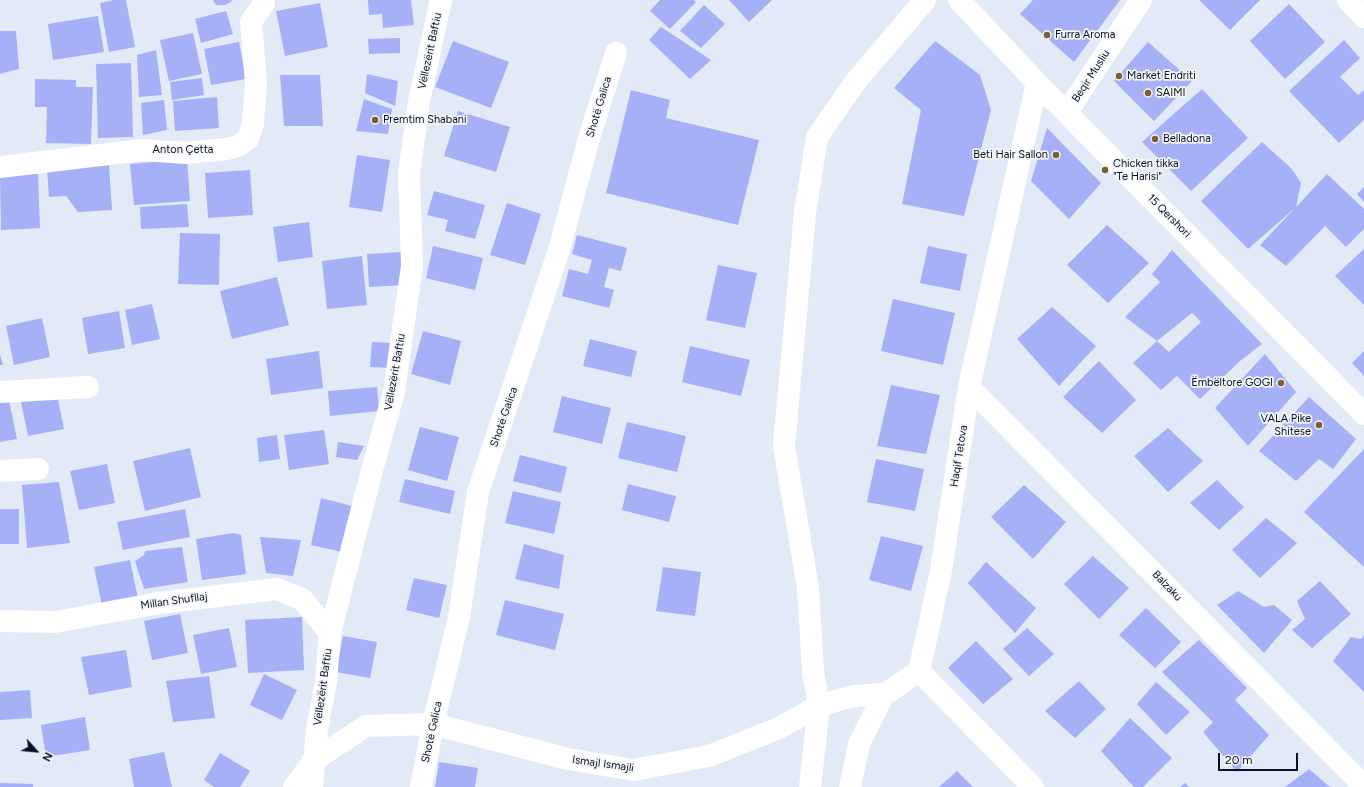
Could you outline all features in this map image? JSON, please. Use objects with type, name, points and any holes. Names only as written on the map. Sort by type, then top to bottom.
[{"type":"street","name":"Vëllezërit Baftiu","points":[[312,787],[317,728],[326,682],[330,633],[372,470],[394,392],[412,266],[409,173],[419,101],[441,0]]},
{"type":"street","points":[[810,787],[819,706],[813,671],[808,588],[784,446],[805,213],[817,137],[856,81],[925,0]]},
{"type":"street","name":"15 Qershori","points":[[959,0],[1037,83],[1364,414]]},
{"type":"street","name":"Beqir Musliu","points":[[1067,112],[1141,0]]},
{"type":"street","points":[[1348,0],[1364,17]]},
{"type":"street","name":"Anton Çetta","points":[[0,167],[142,150],[186,153],[228,149],[238,146],[248,139],[253,124],[256,83],[251,22],[264,3]]},
{"type":"street","name":"Shotë Galica","points":[[421,787],[433,724],[459,617],[478,492],[559,250],[590,138],[616,53]]},
{"type":"street","name":"Haqif Tetova","points":[[920,671],[941,571],[969,387],[1037,83]]},
{"type":"street","points":[[0,392],[88,387]]},
{"type":"street","name":"Balzaku","points":[[969,387],[1364,786]]},
{"type":"street","points":[[0,471],[38,469]]},
{"type":"street","name":"Millan Shufllaj","points":[[0,621],[55,622],[159,603],[277,589],[302,599],[330,633]]},
{"type":"street","points":[[920,671],[1033,787]]},
{"type":"street","name":"Ismajl Ismajli","points":[[294,787],[314,760],[366,726],[433,724],[568,760],[633,770],[709,756],[779,728],[819,706],[853,696],[884,694],[920,671]]},
{"type":"street","points":[[850,787],[859,744],[884,694]]},
{"type":"building","points":[[114,0],[126,0],[135,47],[109,52],[100,3]]},
{"type":"building","points":[[213,0],[232,1],[225,5],[216,5]]},
{"type":"building","points":[[368,0],[411,0],[414,25],[383,28],[382,14],[369,15]]},
{"type":"building","points":[[660,0],[694,0],[696,2],[670,29],[650,11]]},
{"type":"building","points":[[729,0],[772,0],[749,22]]},
{"type":"building","points":[[1033,0],[1120,0],[1074,62],[1020,14]]},
{"type":"building","points":[[1199,0],[1260,0],[1230,30]]},
{"type":"building","points":[[320,3],[328,47],[285,56],[276,11]]},
{"type":"building","points":[[1289,4],[1325,42],[1285,79],[1250,41]]},
{"type":"building","points":[[704,5],[725,24],[701,48],[680,31]]},
{"type":"building","points":[[226,11],[233,34],[201,43],[195,19]]},
{"type":"building","points":[[98,16],[104,52],[53,60],[48,24]]},
{"type":"building","points":[[661,27],[711,60],[690,79],[649,40]]},
{"type":"building","points":[[0,31],[16,31],[19,69],[0,74]]},
{"type":"building","points":[[193,33],[202,74],[169,81],[160,40]]},
{"type":"building","points":[[400,38],[400,53],[369,54],[368,39]]},
{"type":"building","points":[[1344,40],[1360,58],[1340,77],[1358,95],[1364,90],[1364,120],[1339,143],[1289,91]]},
{"type":"building","points":[[453,41],[509,62],[491,108],[435,87]]},
{"type":"building","points":[[935,41],[980,75],[991,110],[964,216],[902,204],[921,110],[894,88]]},
{"type":"building","points":[[239,42],[246,79],[211,85],[204,49]]},
{"type":"building","points":[[1148,42],[1192,81],[1154,121],[1114,81]]},
{"type":"building","points":[[156,50],[162,95],[139,97],[137,55]]},
{"type":"building","points":[[131,63],[133,137],[98,138],[96,64]]},
{"type":"building","points":[[367,74],[398,81],[395,106],[365,93]]},
{"type":"building","points":[[280,75],[320,75],[323,126],[284,126]]},
{"type":"building","points":[[202,78],[204,95],[172,100],[170,82]]},
{"type":"building","points":[[35,79],[76,80],[76,87],[93,87],[91,144],[46,143],[47,107],[35,107]]},
{"type":"building","points":[[1202,89],[1248,138],[1191,191],[1142,142]]},
{"type":"building","points":[[631,90],[670,100],[666,118],[759,140],[738,225],[606,193]]},
{"type":"building","points":[[217,97],[219,128],[175,131],[173,101]]},
{"type":"building","name":"Premtim Shabani","points":[[364,99],[392,109],[388,134],[356,131]]},
{"type":"building","points":[[164,100],[167,130],[143,135],[141,103]]},
{"type":"building","points":[[458,111],[510,127],[496,172],[444,156]]},
{"type":"building","name":"Beti Hair Sallon","points":[[1047,128],[1101,183],[1069,219],[1031,181]]},
{"type":"building","points":[[1262,142],[1291,168],[1301,183],[1296,207],[1327,174],[1364,209],[1364,229],[1346,247],[1325,226],[1286,266],[1260,245],[1295,208],[1248,249],[1201,201]]},
{"type":"building","points":[[357,155],[390,160],[382,212],[349,207]]},
{"type":"building","points":[[187,159],[190,201],[134,205],[130,164]]},
{"type":"building","points":[[109,165],[112,210],[78,212],[66,196],[49,197],[47,169]]},
{"type":"building","points":[[250,170],[253,215],[208,218],[205,173]]},
{"type":"building","points":[[38,174],[40,228],[1,230],[0,175]]},
{"type":"building","points":[[1364,187],[1364,202],[1357,194]]},
{"type":"building","points":[[434,191],[485,205],[475,239],[445,231],[448,220],[427,215]]},
{"type":"building","points":[[507,203],[541,214],[525,265],[490,255]]},
{"type":"building","points":[[187,204],[189,227],[141,229],[140,207]]},
{"type":"building","points":[[309,222],[313,257],[278,262],[273,227]]},
{"type":"building","points":[[1107,225],[1149,263],[1108,303],[1067,265]]},
{"type":"building","points":[[180,233],[220,234],[219,285],[178,284]]},
{"type":"building","points":[[577,235],[627,248],[621,271],[609,268],[604,287],[614,290],[609,308],[562,296],[569,269],[588,274],[592,260],[572,254]]},
{"type":"building","points":[[433,246],[483,258],[475,290],[426,278]]},
{"type":"building","points":[[928,246],[967,254],[960,291],[920,283]]},
{"type":"building","points":[[1364,249],[1364,305],[1335,276]]},
{"type":"building","points":[[1172,250],[1262,344],[1240,361],[1200,399],[1177,376],[1161,390],[1133,363],[1157,341],[1125,317],[1160,282],[1152,274]],"holes":[[[1192,313],[1201,322],[1169,352],[1157,341]]]},
{"type":"building","points":[[403,252],[404,285],[369,287],[367,254]]},
{"type":"building","points":[[362,256],[367,305],[327,309],[322,261]]},
{"type":"building","points":[[718,265],[757,273],[745,328],[706,320]]},
{"type":"building","points":[[277,277],[289,325],[232,339],[220,291]]},
{"type":"building","points":[[893,299],[955,313],[943,365],[881,351]]},
{"type":"building","points":[[152,304],[160,339],[132,345],[125,310]]},
{"type":"building","points":[[1052,307],[1096,346],[1059,386],[1017,339]]},
{"type":"building","points":[[119,311],[125,348],[88,354],[82,318]]},
{"type":"building","points":[[42,318],[50,357],[14,365],[6,326]]},
{"type":"building","points":[[423,331],[461,341],[450,385],[411,374]]},
{"type":"building","points":[[590,339],[637,351],[631,377],[583,366]]},
{"type":"building","points":[[372,342],[392,343],[390,368],[370,367]]},
{"type":"building","points":[[690,346],[750,360],[741,396],[682,382]]},
{"type":"building","points":[[319,351],[323,388],[271,395],[266,359]]},
{"type":"building","points":[[1364,351],[1364,376],[1352,363]]},
{"type":"building","points":[[1265,354],[1296,392],[1248,446],[1215,408]]},
{"type":"building","points":[[0,355],[3,365],[0,365]]},
{"type":"building","points":[[1099,361],[1136,400],[1102,433],[1063,397]]},
{"type":"building","points":[[891,385],[940,395],[926,454],[877,446]]},
{"type":"building","points":[[377,387],[379,411],[330,416],[328,391]]},
{"type":"building","points":[[56,389],[64,429],[28,436],[20,397]]},
{"type":"building","points":[[562,396],[611,408],[602,444],[553,432]]},
{"type":"building","points":[[1309,397],[1356,439],[1333,469],[1319,459],[1296,481],[1259,451]]},
{"type":"building","points":[[9,400],[17,439],[0,442],[0,401]]},
{"type":"building","points":[[627,422],[686,436],[677,472],[618,458]]},
{"type":"building","points":[[420,427],[459,437],[447,481],[408,470]]},
{"type":"building","points":[[1168,428],[1203,461],[1168,492],[1134,456]]},
{"type":"building","points":[[324,430],[329,464],[289,470],[284,435]]},
{"type":"building","points":[[277,435],[280,459],[259,462],[257,438]]},
{"type":"building","points":[[338,442],[364,446],[357,460],[336,457]]},
{"type":"building","points":[[190,448],[201,497],[145,511],[133,461]]},
{"type":"building","points":[[1364,449],[1364,567],[1304,512]]},
{"type":"building","points":[[520,455],[567,467],[561,493],[513,481]]},
{"type":"building","points":[[876,459],[924,469],[915,511],[867,502]]},
{"type":"building","points":[[107,464],[115,503],[79,510],[70,471]]},
{"type":"building","points":[[405,479],[455,491],[450,514],[399,502]]},
{"type":"building","points":[[1217,480],[1244,507],[1219,530],[1190,503]]},
{"type":"building","points":[[59,482],[70,543],[27,548],[22,485]]},
{"type":"building","points":[[628,484],[676,496],[669,522],[622,510]]},
{"type":"building","points":[[1024,485],[1066,522],[1033,559],[991,517]]},
{"type":"building","points":[[513,491],[561,502],[554,534],[505,523]]},
{"type":"building","points":[[321,498],[352,506],[342,552],[311,545]]},
{"type":"building","points":[[0,509],[19,509],[19,544],[0,544]]},
{"type":"building","points":[[185,509],[190,537],[123,550],[117,522]]},
{"type":"building","points":[[1266,518],[1297,543],[1260,578],[1232,550]]},
{"type":"building","points":[[233,533],[241,535],[246,574],[202,580],[196,539]]},
{"type":"building","points":[[881,536],[923,546],[911,591],[869,580]]},
{"type":"building","points":[[260,537],[301,540],[293,576],[266,573]]},
{"type":"building","points":[[524,544],[564,555],[559,589],[515,579]]},
{"type":"building","points":[[182,547],[188,582],[144,589],[135,561],[144,555],[145,551]]},
{"type":"building","points":[[1093,556],[1129,588],[1099,619],[1064,584]]},
{"type":"building","points":[[130,560],[138,599],[102,606],[94,567]]},
{"type":"building","points":[[986,562],[1036,608],[1015,633],[968,583]]},
{"type":"building","points":[[663,567],[701,572],[695,616],[656,611]]},
{"type":"building","points":[[414,578],[447,585],[439,618],[406,610]]},
{"type":"building","points":[[1320,581],[1351,614],[1312,648],[1292,630],[1305,619],[1297,601]]},
{"type":"building","points":[[1238,591],[1264,607],[1274,605],[1292,620],[1264,653],[1217,605]]},
{"type":"building","points":[[505,600],[564,614],[555,650],[496,635]]},
{"type":"building","points":[[1146,608],[1181,642],[1155,668],[1119,635]]},
{"type":"building","points":[[180,614],[188,653],[152,660],[144,621]]},
{"type":"building","points":[[302,617],[304,670],[248,673],[245,620]]},
{"type":"building","points":[[229,628],[237,667],[201,674],[193,635]]},
{"type":"building","points":[[1027,628],[1054,654],[1029,676],[1003,649]]},
{"type":"building","points":[[1364,635],[1364,692],[1333,661],[1351,637],[1361,639]]},
{"type":"building","points":[[343,636],[377,642],[370,678],[336,672]]},
{"type":"building","points":[[1199,640],[1247,688],[1235,700],[1269,735],[1237,772],[1203,732],[1213,722],[1162,672]]},
{"type":"building","points":[[976,641],[1013,679],[983,704],[948,668]]},
{"type":"building","points":[[126,650],[132,687],[89,695],[81,657]]},
{"type":"building","points":[[264,674],[297,690],[282,720],[250,705]]},
{"type":"building","points":[[209,676],[215,718],[173,722],[166,681]]},
{"type":"building","points":[[1079,681],[1106,709],[1075,738],[1045,711]]},
{"type":"building","points":[[1156,682],[1190,712],[1166,735],[1137,704]]},
{"type":"building","points":[[30,690],[32,718],[0,720],[0,692]]},
{"type":"building","points":[[85,717],[90,750],[46,757],[41,725]]},
{"type":"building","points":[[1130,718],[1172,758],[1143,787],[1134,787],[1101,751]]},
{"type":"building","points":[[164,752],[172,787],[134,787],[129,759]]},
{"type":"building","points":[[220,753],[250,771],[240,787],[214,787],[204,780]]},
{"type":"building","points":[[439,762],[478,768],[475,787],[435,787]]},
{"type":"building","points":[[1309,769],[1330,787],[1285,787]]},
{"type":"building","points":[[957,771],[973,787],[939,787]]},
{"type":"building","points":[[0,783],[33,784],[33,787],[0,787]]},
{"type":"building","points":[[1185,783],[1189,787],[1180,787]]},
{"type":"place","name":"Furra Aroma","points":[[1047,35]]},
{"type":"place","name":"Market Endriti","points":[[1119,76]]},
{"type":"place","name":"SAIMI","points":[[1148,93]]},
{"type":"place","name":"Premtim Shabani","points":[[375,120]]},
{"type":"place","name":"Belladona","points":[[1155,139]]},
{"type":"place","name":"Beti Hair Sallon","points":[[1056,155]]},
{"type":"place","name":"Chicken tikka \"Te Harisi\"","points":[[1105,170]]},
{"type":"place","name":"Ëmbëltore GOGI","points":[[1281,383]]},
{"type":"place","name":"VALA Pike Shitese","points":[[1319,425]]}]
